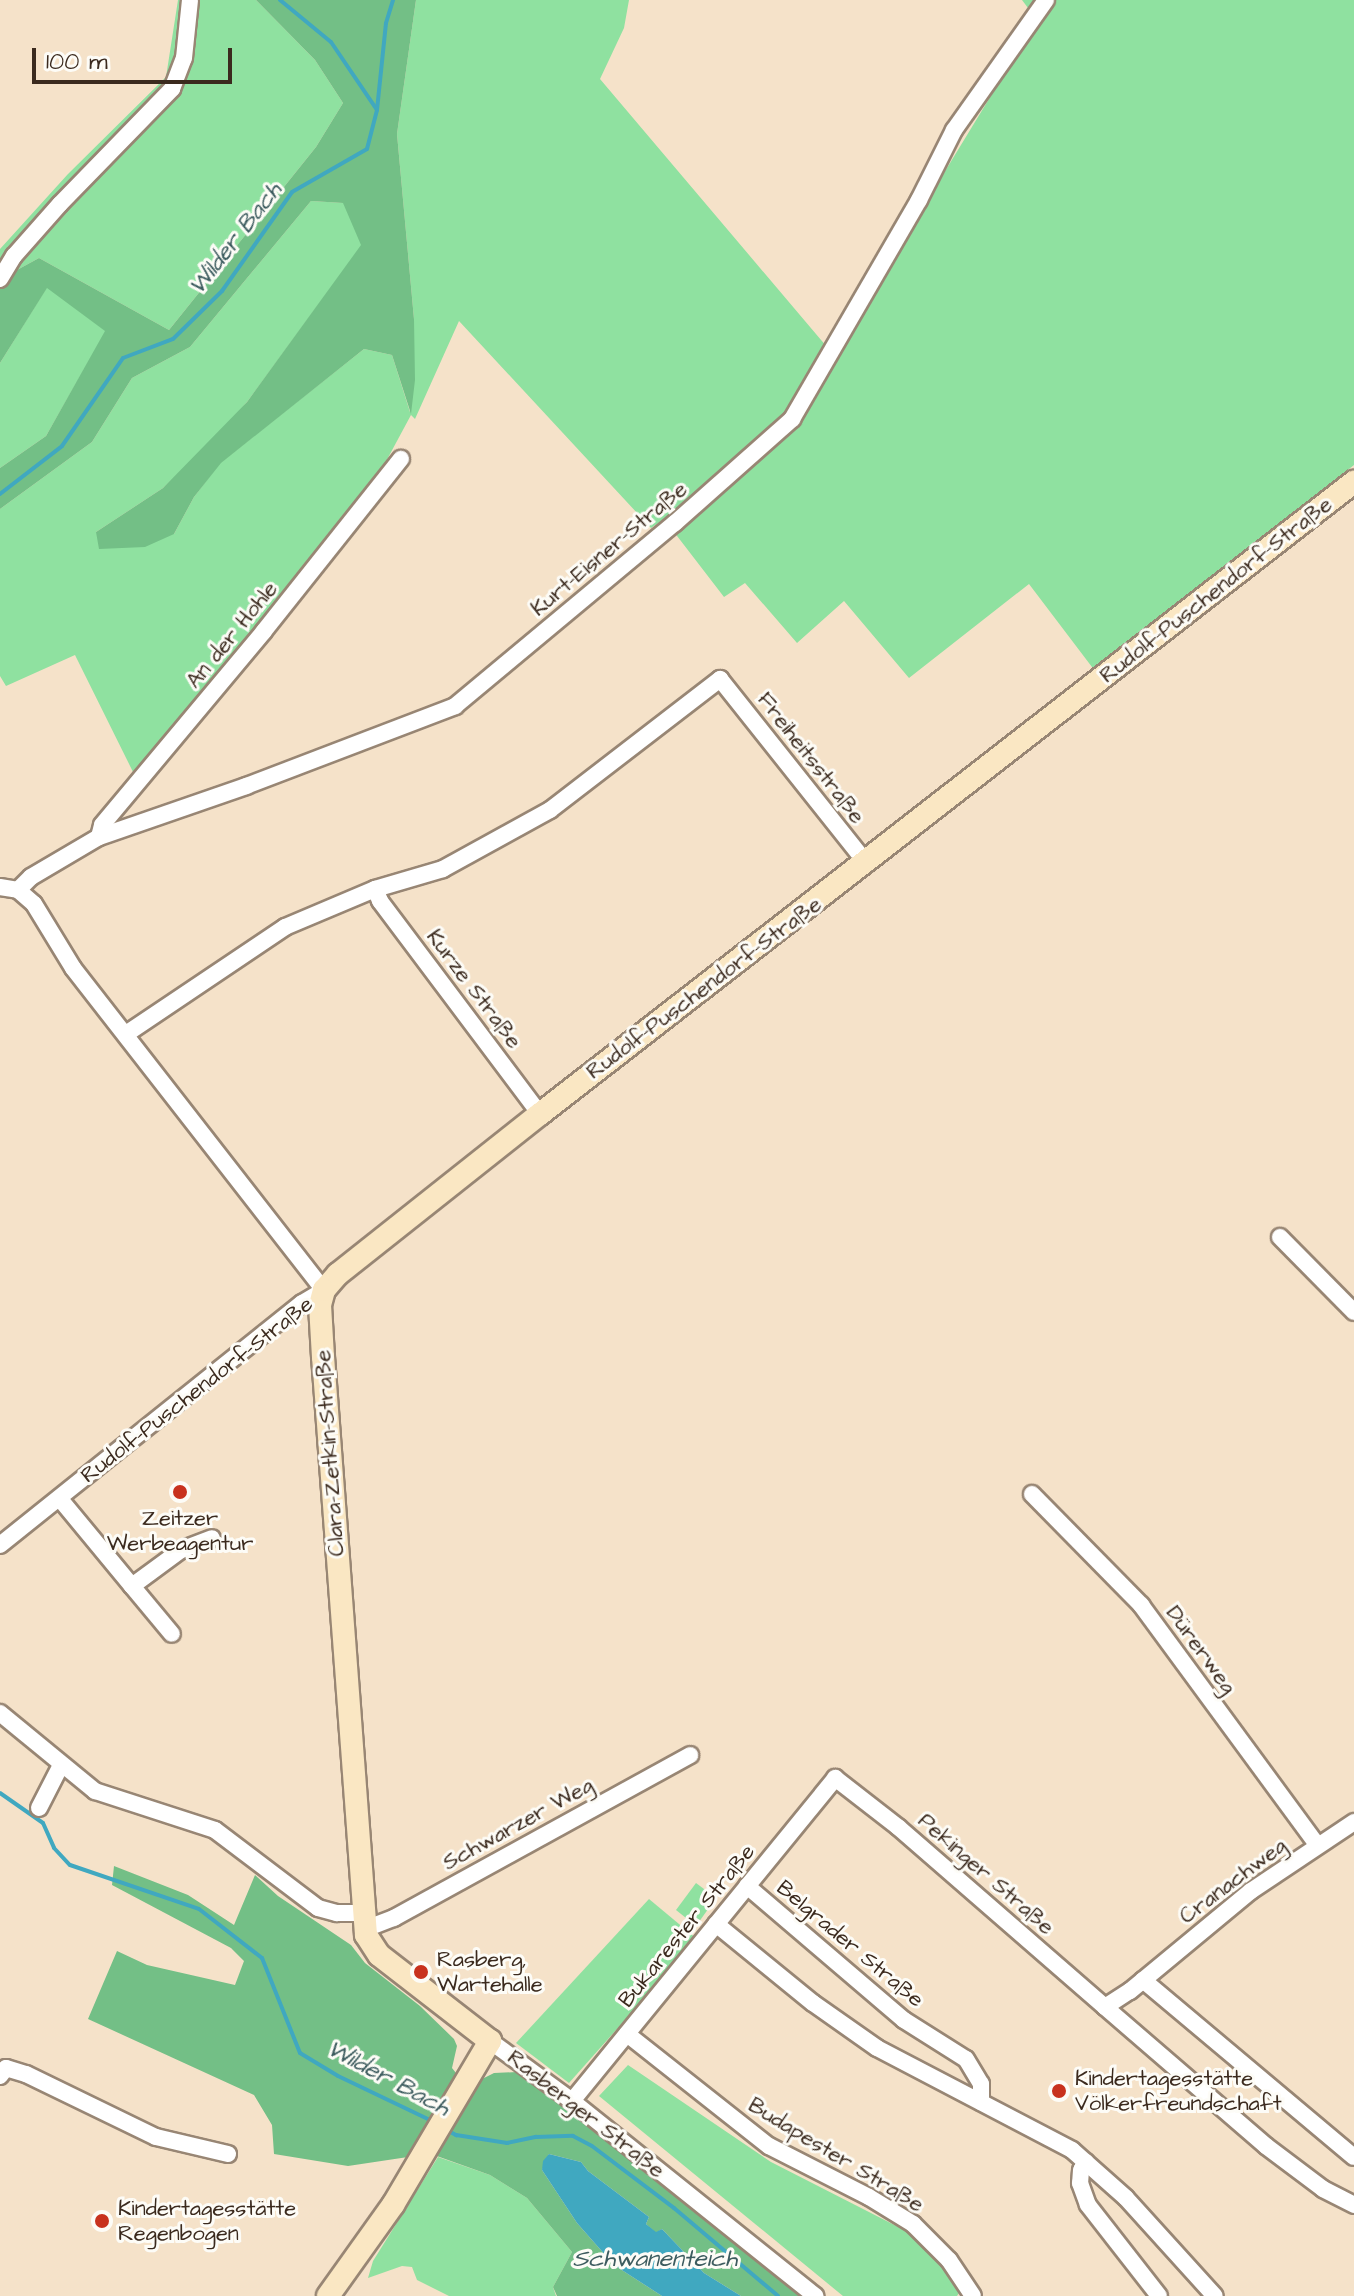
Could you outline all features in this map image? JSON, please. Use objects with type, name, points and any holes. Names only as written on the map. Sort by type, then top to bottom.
[{"type":"street","points":[[0,279],[14,256],[60,204],[172,89],[184,58],[190,0]]},
{"type":"street","name":"Kurt-Eisner-Straße","points":[[18,890],[31,877],[99,837],[246,786],[455,706],[687,513],[792,419],[919,200],[954,130],[1046,0]]},
{"type":"street","name":"An der Hohle","points":[[99,837],[102,825],[264,631],[401,459]]},
{"type":"street","name":"Rudolf-Puschendorf-Straße","points":[[0,1545],[302,1303],[324,1290],[330,1281],[540,1114],[867,864],[1354,482]]},
{"type":"street","name":"Freiheitsstraße","points":[[375,889],[443,869],[550,810],[720,679],[867,864]]},
{"type":"street","points":[[0,887],[18,890],[34,904],[67,960],[324,1290]]},
{"type":"street","points":[[126,1034],[264,938],[321,909],[375,889]]},
{"type":"street","name":"Kurze Straße","points":[[375,889],[380,901],[540,1114]]},
{"type":"street","points":[[1280,1237],[1354,1312]]},
{"type":"street","name":"Clara-Zetkin-Straße","points":[[324,1290],[320,1313],[364,1921]]},
{"type":"street","name":"Dürerweg","points":[[1032,1494],[1141,1605],[1317,1845]]},
{"type":"street","name":"Rudolf-Puschendorf-Straße","points":[[60,1499],[172,1634]]},
{"type":"street","points":[[132,1586],[181,1550],[212,1538]]},
{"type":"street","points":[[0,1713],[81,1782],[112,1799],[215,1830],[318,1908],[364,1921]]},
{"type":"street","name":"Schwarzer Weg","points":[[364,1921],[394,1918],[690,1755]]},
{"type":"street","points":[[39,1808],[61,1765]]},
{"type":"street","name":"Bukarester Straße","points":[[572,2101],[835,1778]]},
{"type":"street","name":"Pekinger Straße","points":[[835,1778],[898,1827],[1266,2146],[1323,2189],[1354,2205]]},
{"type":"street","name":"Cranachweg","points":[[1143,1980],[1251,1891],[1354,1822]]},
{"type":"street","name":"Belgrader Straße","points":[[747,1886],[904,2020],[966,2059],[981,2084],[981,2102]]},
{"type":"street","name":"Rasberger Straße","points":[[364,1921],[370,1945],[379,1955],[572,2101],[815,2296]]},
{"type":"street","points":[[716,1924],[813,2003],[877,2048],[1047,2135],[1086,2162],[1168,2241],[1215,2296]]},
{"type":"street","points":[[1105,2007],[1143,1980],[1354,2157]]},
{"type":"street","name":"Budapester Straße","points":[[627,2034],[688,2086],[769,2146],[869,2197],[913,2224],[949,2260],[973,2296]]},
{"type":"street","points":[[328,2296],[393,2205],[490,2041]]},
{"type":"street","points":[[0,2076],[6,2068],[26,2074],[156,2137],[228,2154]]},
{"type":"street","points":[[1086,2162],[1081,2170],[1080,2183],[1088,2205],[1159,2296]]},
{"type":"green space","points":[[178,0],[256,0],[315,60],[343,103],[316,147],[169,330],[39,258],[17,270],[0,259],[0,249],[68,174],[166,77]]},
{"type":"green space","points":[[256,0],[416,0],[397,134],[414,319],[415,380],[411,414],[392,355],[364,349],[221,463],[194,497],[174,534],[145,547],[99,549],[96,532],[163,488],[247,402],[361,245],[343,203],[311,201],[190,347],[132,378],[92,442],[0,509],[0,468],[46,436],[105,331],[47,288],[0,363],[0,259],[17,270],[39,258],[169,330],[316,147],[343,103],[315,60]]},
{"type":"green space","points":[[416,0],[629,0],[624,28],[600,79],[838,360],[919,214],[1037,20],[1022,0],[1354,0],[1354,465],[1095,671],[1029,584],[909,678],[844,601],[797,643],[745,583],[724,597],[664,519],[651,528],[459,321],[415,419],[411,415],[383,467],[137,780],[75,655],[6,686],[0,676],[0,509],[92,442],[132,378],[190,347],[311,201],[344,203],[362,245],[247,402],[211,443],[163,488],[96,532],[174,534],[194,497],[220,463],[364,349],[392,355],[410,412],[414,319],[397,134]]},
{"type":"green space","points":[[47,287],[106,331],[46,436],[0,468],[0,363]]},
{"type":"green space","points":[[114,1866],[188,1895],[234,1925],[255,1875],[278,1896],[351,1945],[365,1963],[420,2006],[454,2039],[457,2046],[452,2068],[456,2073],[408,2157],[348,2166],[274,2154],[272,2125],[254,2095],[88,2019],[117,1951],[147,1965],[235,1985],[244,1961],[231,1948],[112,1885]]},
{"type":"green space","points":[[696,1883],[716,1898],[696,1926],[676,1910]]},
{"type":"green space","points":[[649,1899],[697,1939],[569,2083],[516,2043]]},
{"type":"green space","points":[[628,2065],[771,2162],[914,2235],[963,2287],[957,2296],[843,2296],[599,2096]]},
{"type":"green space","points":[[517,2072],[549,2093],[803,2296],[741,2296],[704,2273],[662,2229],[656,2233],[646,2224],[649,2217],[588,2171],[581,2162],[549,2154],[542,2170],[577,2223],[614,2265],[662,2296],[557,2296],[553,2287],[572,2252],[527,2198],[490,2175],[434,2155],[480,2080],[494,2073]]},
{"type":"green space","points":[[438,2157],[490,2175],[527,2198],[572,2252],[553,2287],[556,2296],[449,2296],[417,2280],[412,2267],[402,2266],[368,2278],[373,2261]]},
{"type":"water","name":"Schwanenteich","points":[[549,2154],[581,2162],[588,2171],[649,2217],[646,2224],[656,2232],[662,2229],[704,2273],[741,2296],[662,2296],[614,2265],[577,2223],[542,2170],[543,2161]]},
{"type":"waterway","points":[[280,0],[331,42],[377,110]]},
{"type":"waterway","name":"Wilder Bach","points":[[0,494],[62,446],[123,358],[173,339],[222,291],[292,192],[367,149],[377,110],[386,23],[393,0]]},
{"type":"waterway","name":"Wilder Bach","points":[[0,1793],[43,1823],[54,1848],[70,1865],[199,1909],[262,1958],[300,2053],[338,2076],[434,2122]]},
{"type":"waterway","name":"Wilder Bach","points":[[445,2129],[456,2135],[507,2143],[536,2137],[573,2136],[592,2146],[674,2208],[778,2296]]},
{"type":"place","name":"Zeitzer Werbeagentur","points":[[180,1492]]},
{"type":"place","name":"Rasberg, Wartehalle","points":[[421,1972]]},
{"type":"place","name":"Kindertagesstätte Völkerfreundschaft","points":[[1059,2091]]},
{"type":"place","name":"Kindertagesstätte Regenbogen","points":[[102,2221]]}]
